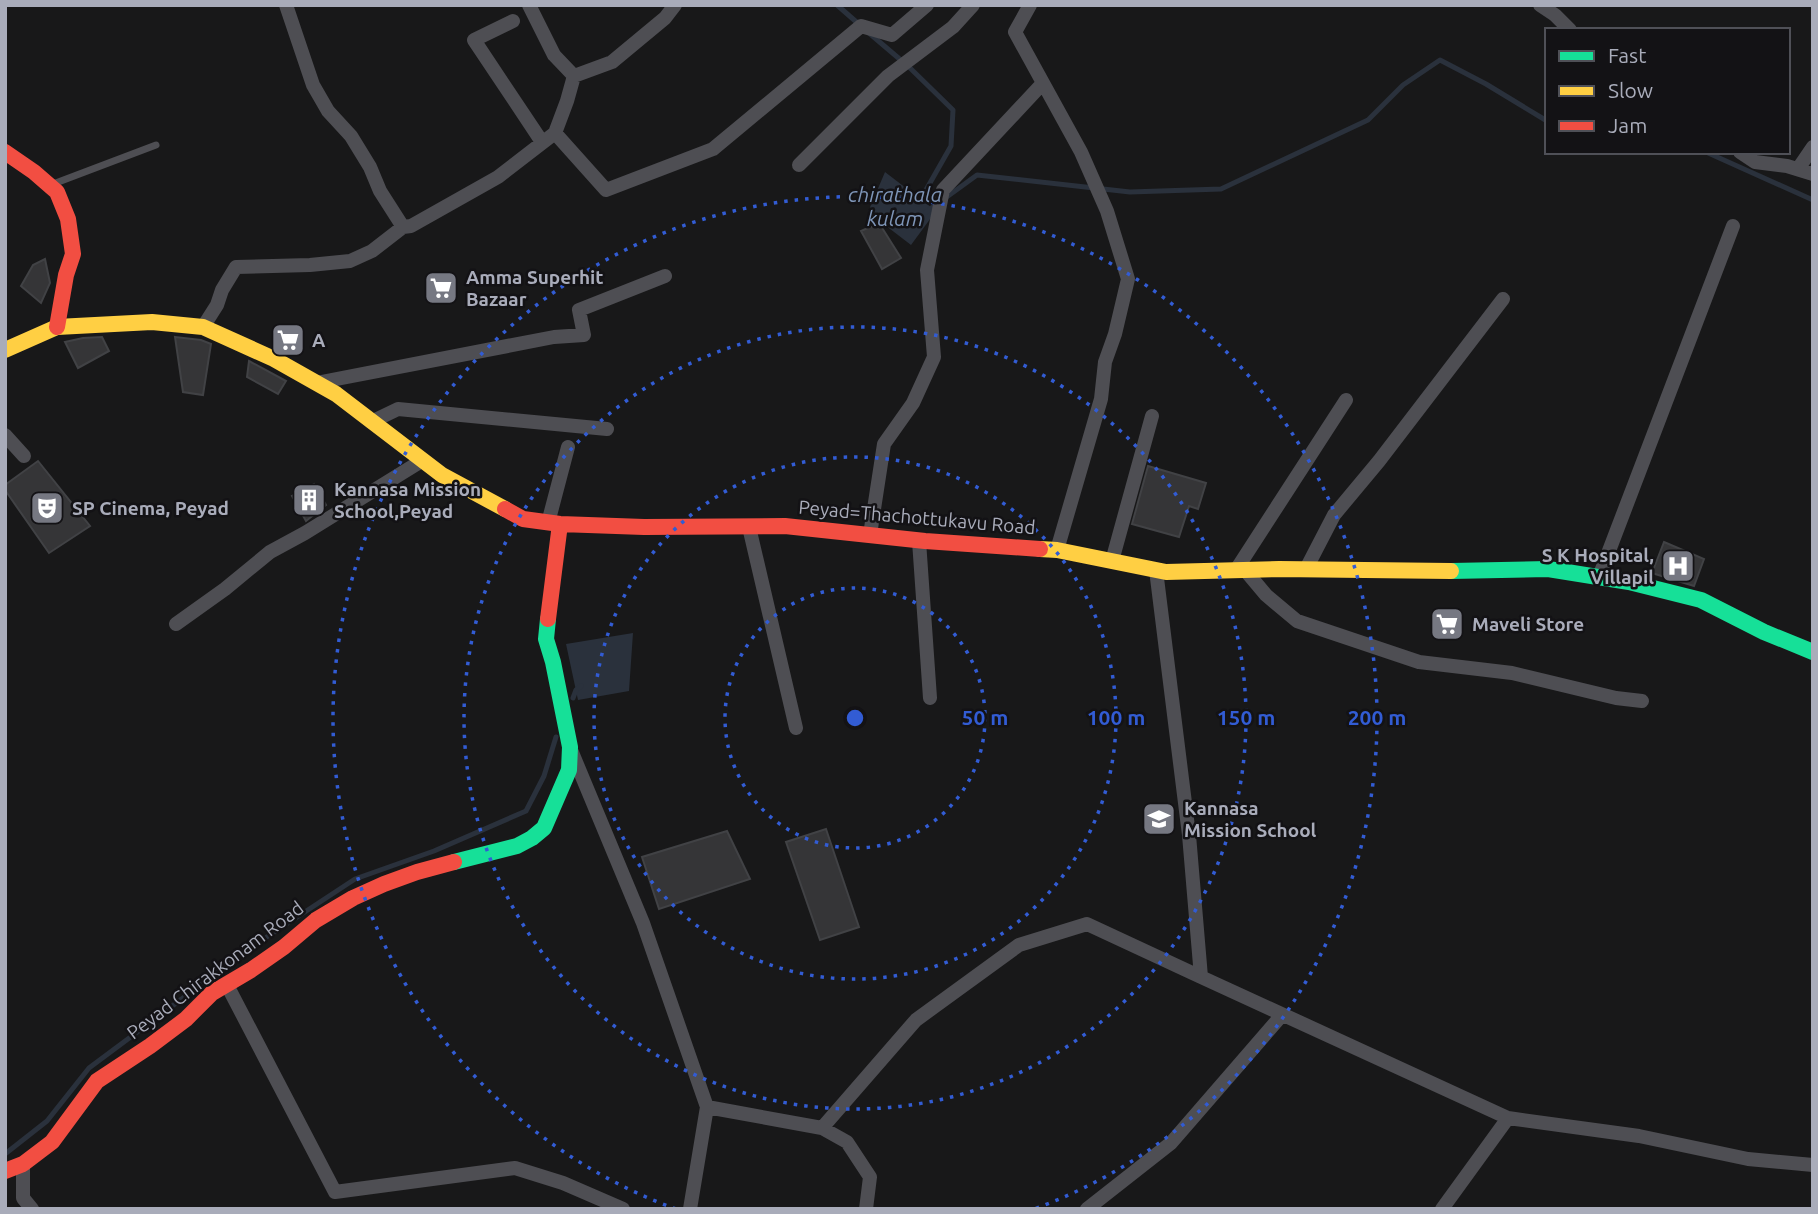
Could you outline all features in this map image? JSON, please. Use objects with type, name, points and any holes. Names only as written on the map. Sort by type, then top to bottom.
[{"type":"main road","points":[[5,152],[57,192],[68,219],[73,254],[66,275],[57,327],[5,350]]},
{"type":"main road","name":"Peyad=Thachottukavu Road","points":[[57,327],[152,322],[203,327],[274,359],[336,394],[442,475],[523,519],[554,524],[644,527],[785,526],[919,541],[1057,550],[1166,572],[1548,569],[1629,582],[1701,600],[1813,653]]},
{"type":"main road","name":"Peyad Chirakkonam Road","points":[[5,1171],[23,1164],[52,1142],[97,1081],[150,1046],[186,1019],[212,993],[284,947],[316,920],[353,898],[384,884],[417,872],[517,846],[544,828],[569,770],[570,747],[546,639],[554,524]]},
{"type":"street","points":[[286,5],[313,85],[328,111],[351,136],[370,167],[380,191],[409,224]]},
{"type":"street","points":[[574,76],[612,62],[665,18],[675,5]]},
{"type":"street","points":[[555,133],[606,190],[713,149],[862,26],[892,34],[927,5]]},
{"type":"street","points":[[799,164],[895,71],[953,27],[973,5]]},
{"type":"street","points":[[1030,5],[1015,32],[1081,152],[1107,211],[1128,279],[1115,334],[1105,362],[1101,399],[1057,550]]},
{"type":"street","points":[[1540,5],[1568,28]]},
{"type":"street","points":[[534,8],[554,55],[574,76]]},
{"type":"street","points":[[513,21],[474,40],[542,142]]},
{"type":"street","points":[[203,327],[236,267],[350,261],[373,251],[409,224],[498,177],[555,133],[574,76]]},
{"type":"street","points":[[870,535],[884,444],[913,403],[934,356],[927,270],[943,190],[1043,83]]},
{"type":"street","points":[[1743,154],[1755,162],[1806,171],[1813,147]]},
{"type":"street","points":[[1599,577],[1733,226]]},
{"type":"street","points":[[316,383],[554,337],[584,335],[579,310],[664,276]]},
{"type":"street","points":[[1306,569],[1334,514],[1379,461],[1503,299]]},
{"type":"street","points":[[1346,400],[1241,570],[1297,621],[1419,662],[1512,673],[1642,702]]},
{"type":"street","points":[[372,422],[398,409],[607,429]]},
{"type":"street","points":[[1112,561],[1152,416]]},
{"type":"street","points":[[5,435],[24,456]]},
{"type":"street","points":[[554,524],[568,447]]},
{"type":"street","points":[[176,624],[270,552],[423,460]]},
{"type":"street","points":[[749,527],[796,728]]},
{"type":"street","points":[[919,541],[930,698]]},
{"type":"street","points":[[1156,570],[1189,835],[1201,977]]},
{"type":"street","points":[[570,747],[643,923],[706,1107],[690,1209]]},
{"type":"street","points":[[822,1128],[916,1020],[1019,945],[1087,924],[1507,1118],[1639,1136],[1748,1159],[1813,1165]]},
{"type":"street","points":[[227,985],[335,1192],[516,1168],[563,1183],[623,1209]]},
{"type":"street","points":[[1087,1209],[1171,1143],[1282,1015]]},
{"type":"street","points":[[706,1107],[822,1128],[847,1142],[870,1177],[866,1209]]},
{"type":"street","points":[[1442,1209],[1507,1118]]},
{"type":"street","points":[[23,1164],[23,1198],[32,1209]]},
{"type":"lane","points":[[49,186],[156,145]]},
{"type":"water","name":"chirathala kulam","points":[[885,172],[936,211],[911,245],[868,212]]},
{"type":"water","points":[[633,633],[629,691],[578,700],[566,644]]},
{"type":"building","points":[[879,223],[901,258],[882,269],[861,231]]},
{"type":"building","points":[[45,259],[50,283],[41,303],[21,286],[33,265]]},
{"type":"building","points":[[102,337],[109,351],[78,368],[65,342]]},
{"type":"building","points":[[175,337],[211,344],[203,395],[183,392]]},
{"type":"building","points":[[249,361],[286,381],[278,394],[247,377]]},
{"type":"building","name":"SP Cinema, Peyad","points":[[38,461],[90,526],[49,553],[5,490],[5,485]]},
{"type":"building","points":[[1148,466],[1206,483],[1198,509],[1189,506],[1179,537],[1132,524]]},
{"type":"building","name":"Kannasa Mission School,Peyad","points":[[314,484],[326,505],[306,521],[292,496]]},
{"type":"building","name":"S K Hospital, Villapil","points":[[1664,542],[1704,559],[1694,586],[1652,573]]},
{"type":"building","points":[[826,829],[859,927],[820,940],[786,842]]},
{"type":"building","points":[[727,831],[750,879],[659,909],[642,857]]},
{"type":"waterway","points":[[837,5],[861,26]]},
{"type":"waterway","points":[[869,33],[953,110],[951,146],[918,204]]},
{"type":"waterway","points":[[926,212],[977,175],[1130,192],[1221,189],[1368,120],[1403,85],[1440,60],[1545,120]]},
{"type":"waterway","points":[[1710,154],[1813,200]]},
{"type":"waterway","points":[[573,698],[581,686]]},
{"type":"waterway","points":[[5,1154],[47,1121],[89,1068],[250,948],[355,879],[434,851],[526,811],[544,776],[556,737]]},
{"type":"traffic: fast","points":[[1451,571],[1548,569],[1629,582],[1701,600],[1764,632],[1813,652]]},
{"type":"traffic: fast","points":[[454,862],[517,846],[532,838],[544,828],[569,770],[570,747],[546,639],[548,619]]},
{"type":"traffic: slow","points":[[5,350],[57,327],[152,322],[203,327],[274,359],[336,394],[442,475],[505,509]]},
{"type":"traffic: slow","points":[[1040,549],[1166,572],[1279,569],[1451,571]]},
{"type":"traffic: jam","points":[[5,152],[57,192],[68,219],[73,254],[66,275],[57,327]]},
{"type":"traffic: jam","points":[[505,509],[523,519],[560,524],[644,527],[785,526],[925,541],[1040,549]]},
{"type":"traffic: jam","points":[[548,619],[560,524]]},
{"type":"traffic: jam","points":[[5,1171],[23,1164],[52,1142],[97,1081],[150,1046],[186,1019],[212,993],[284,947],[316,920],[353,898],[384,884],[454,862]]},
{"type":"place","name":"Amma Superhit Bazaar","points":[[441,288]]},
{"type":"place","name":"A","points":[[288,340]]},
{"type":"place","name":"Kannasa Mission School,Peyad","points":[[309,500]]},
{"type":"place","name":"SP Cinema, Peyad","points":[[47,508]]},
{"type":"place","name":"S K Hospital, Villapil","points":[[1678,566]]},
{"type":"place","name":"Maveli Store","points":[[1447,624]]},
{"type":"place","name":"Kannasa Mission School","points":[[1159,819]]}]
